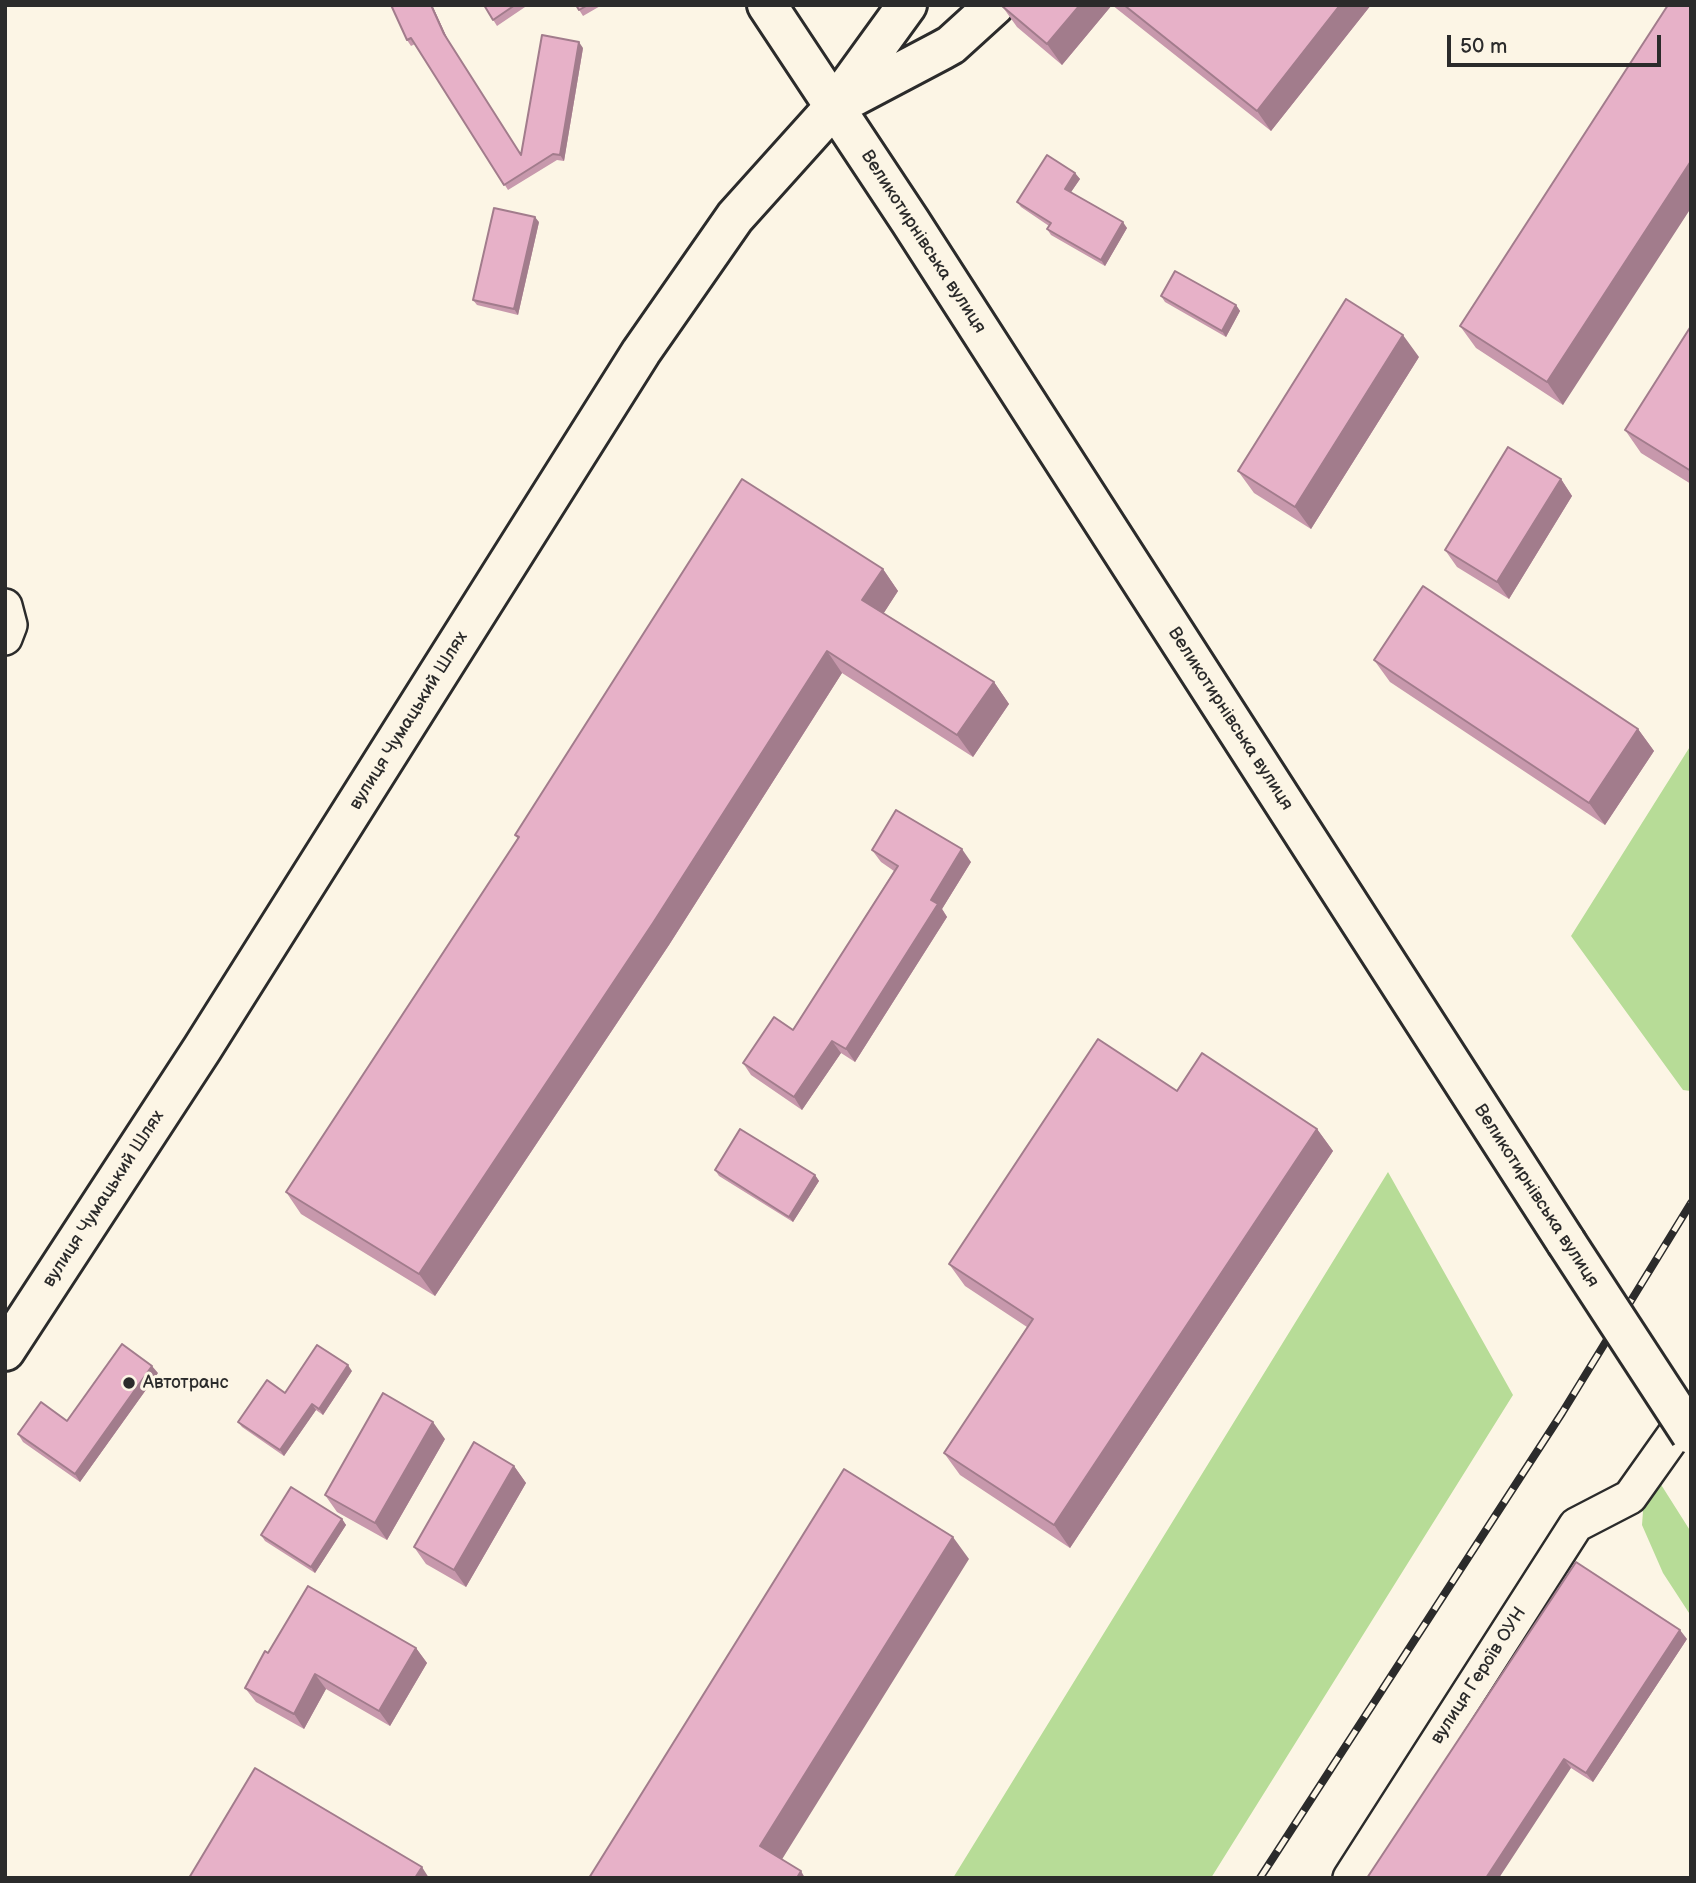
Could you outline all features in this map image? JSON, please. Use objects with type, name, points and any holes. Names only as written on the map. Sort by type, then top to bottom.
[{"type":"main road","name":"Великотирнівська вулиця","points":[[767,5],[933,256],[1691,1434]]},
{"type":"main road","name":"вулиця Чумацький Шлях","points":[[5,1351],[202,1049],[641,352],[735,217],[834,107],[907,5]]},
{"type":"main road","name":"вулиця Чумацький Шлях","points":[[834,107],[943,50],[996,5]]},
{"type":"street","points":[[5,607],[10,625],[5,638]]},
{"type":"street","name":"вулиця Героїв ОУН","points":[[1350,1878],[1576,1525],[1630,1497],[1691,1411]]},
{"type":"green space","points":[[1691,745],[1691,1091],[1683,1090],[1571,936]]},
{"type":"green space","points":[[1388,1172],[1513,1395],[1211,1878],[953,1878]]},
{"type":"green space","points":[[1660,1483],[1691,1532],[1691,1616],[1663,1573],[1642,1525],[1644,1498]]},
{"type":"building","points":[[391,5],[431,5],[444,34],[521,155],[542,35],[579,42],[560,155],[553,154],[504,185],[411,38],[407,40]]},
{"type":"building","points":[[484,5],[515,5],[493,20]]},
{"type":"building","points":[[1003,5],[1080,5],[1047,44]]},
{"type":"building","points":[[1124,5],[1340,5],[1257,111]]},
{"type":"building","points":[[1668,5],[1691,5],[1691,161],[1547,382],[1460,326]]},
{"type":"building","points":[[1047,155],[1075,173],[1065,189],[1123,222],[1101,260],[1047,229],[1051,223],[1017,202]]},
{"type":"building","points":[[494,208],[535,217],[514,309],[473,300]]},
{"type":"building","points":[[1175,271],[1236,305],[1222,331],[1161,296]]},
{"type":"building","points":[[1346,299],[1403,335],[1295,507],[1238,471]]},
{"type":"building","points":[[1691,326],[1691,471],[1625,430]]},
{"type":"building","points":[[1508,447],[1561,479],[1497,582],[1445,550]]},
{"type":"building","points":[[742,479],[883,569],[862,600],[994,682],[957,735],[827,651],[653,923],[419,1274],[286,1192],[519,837],[515,835]]},
{"type":"building","points":[[1423,586],[1638,729],[1589,803],[1374,660]]},
{"type":"building","points":[[896,810],[962,849],[931,900],[938,904],[846,1049],[832,1041],[794,1097],[743,1063],[774,1017],[793,1030],[898,866],[872,850]]},
{"type":"building","points":[[1098,1039],[1177,1091],[1202,1053],[1317,1129],[1054,1525],[944,1453],[1033,1319],[949,1264]]},
{"type":"building","points":[[740,1129],[815,1175],[789,1217],[715,1170]]},
{"type":"building","points":[[122,1344],[152,1366],[75,1474],[18,1434],[41,1402],[67,1421]]},
{"type":"building","points":[[317,1345],[348,1365],[319,1409],[312,1404],[280,1450],[238,1422],[267,1380],[285,1393]]},
{"type":"building","points":[[383,1393],[433,1422],[375,1523],[325,1495]]},
{"type":"building","points":[[474,1442],[514,1466],[454,1570],[414,1547]]},
{"type":"building","points":[[844,1469],[953,1537],[760,1846],[801,1871],[797,1878],[589,1878]]},
{"type":"building","points":[[291,1487],[342,1519],[311,1567],[261,1535]]},
{"type":"building","points":[[1576,1562],[1680,1630],[1586,1773],[1564,1759],[1486,1878],[1367,1878]]},
{"type":"building","points":[[308,1586],[416,1648],[379,1711],[315,1674],[294,1714],[245,1688],[265,1651],[268,1653]]},
{"type":"building","points":[[255,1768],[422,1867],[415,1878],[189,1878]]},
{"type":"railway","points":[[1260,1878],[1562,1413],[1691,1203]]},
{"type":"place","name":"Автотранс","points":[[129,1383]]}]
